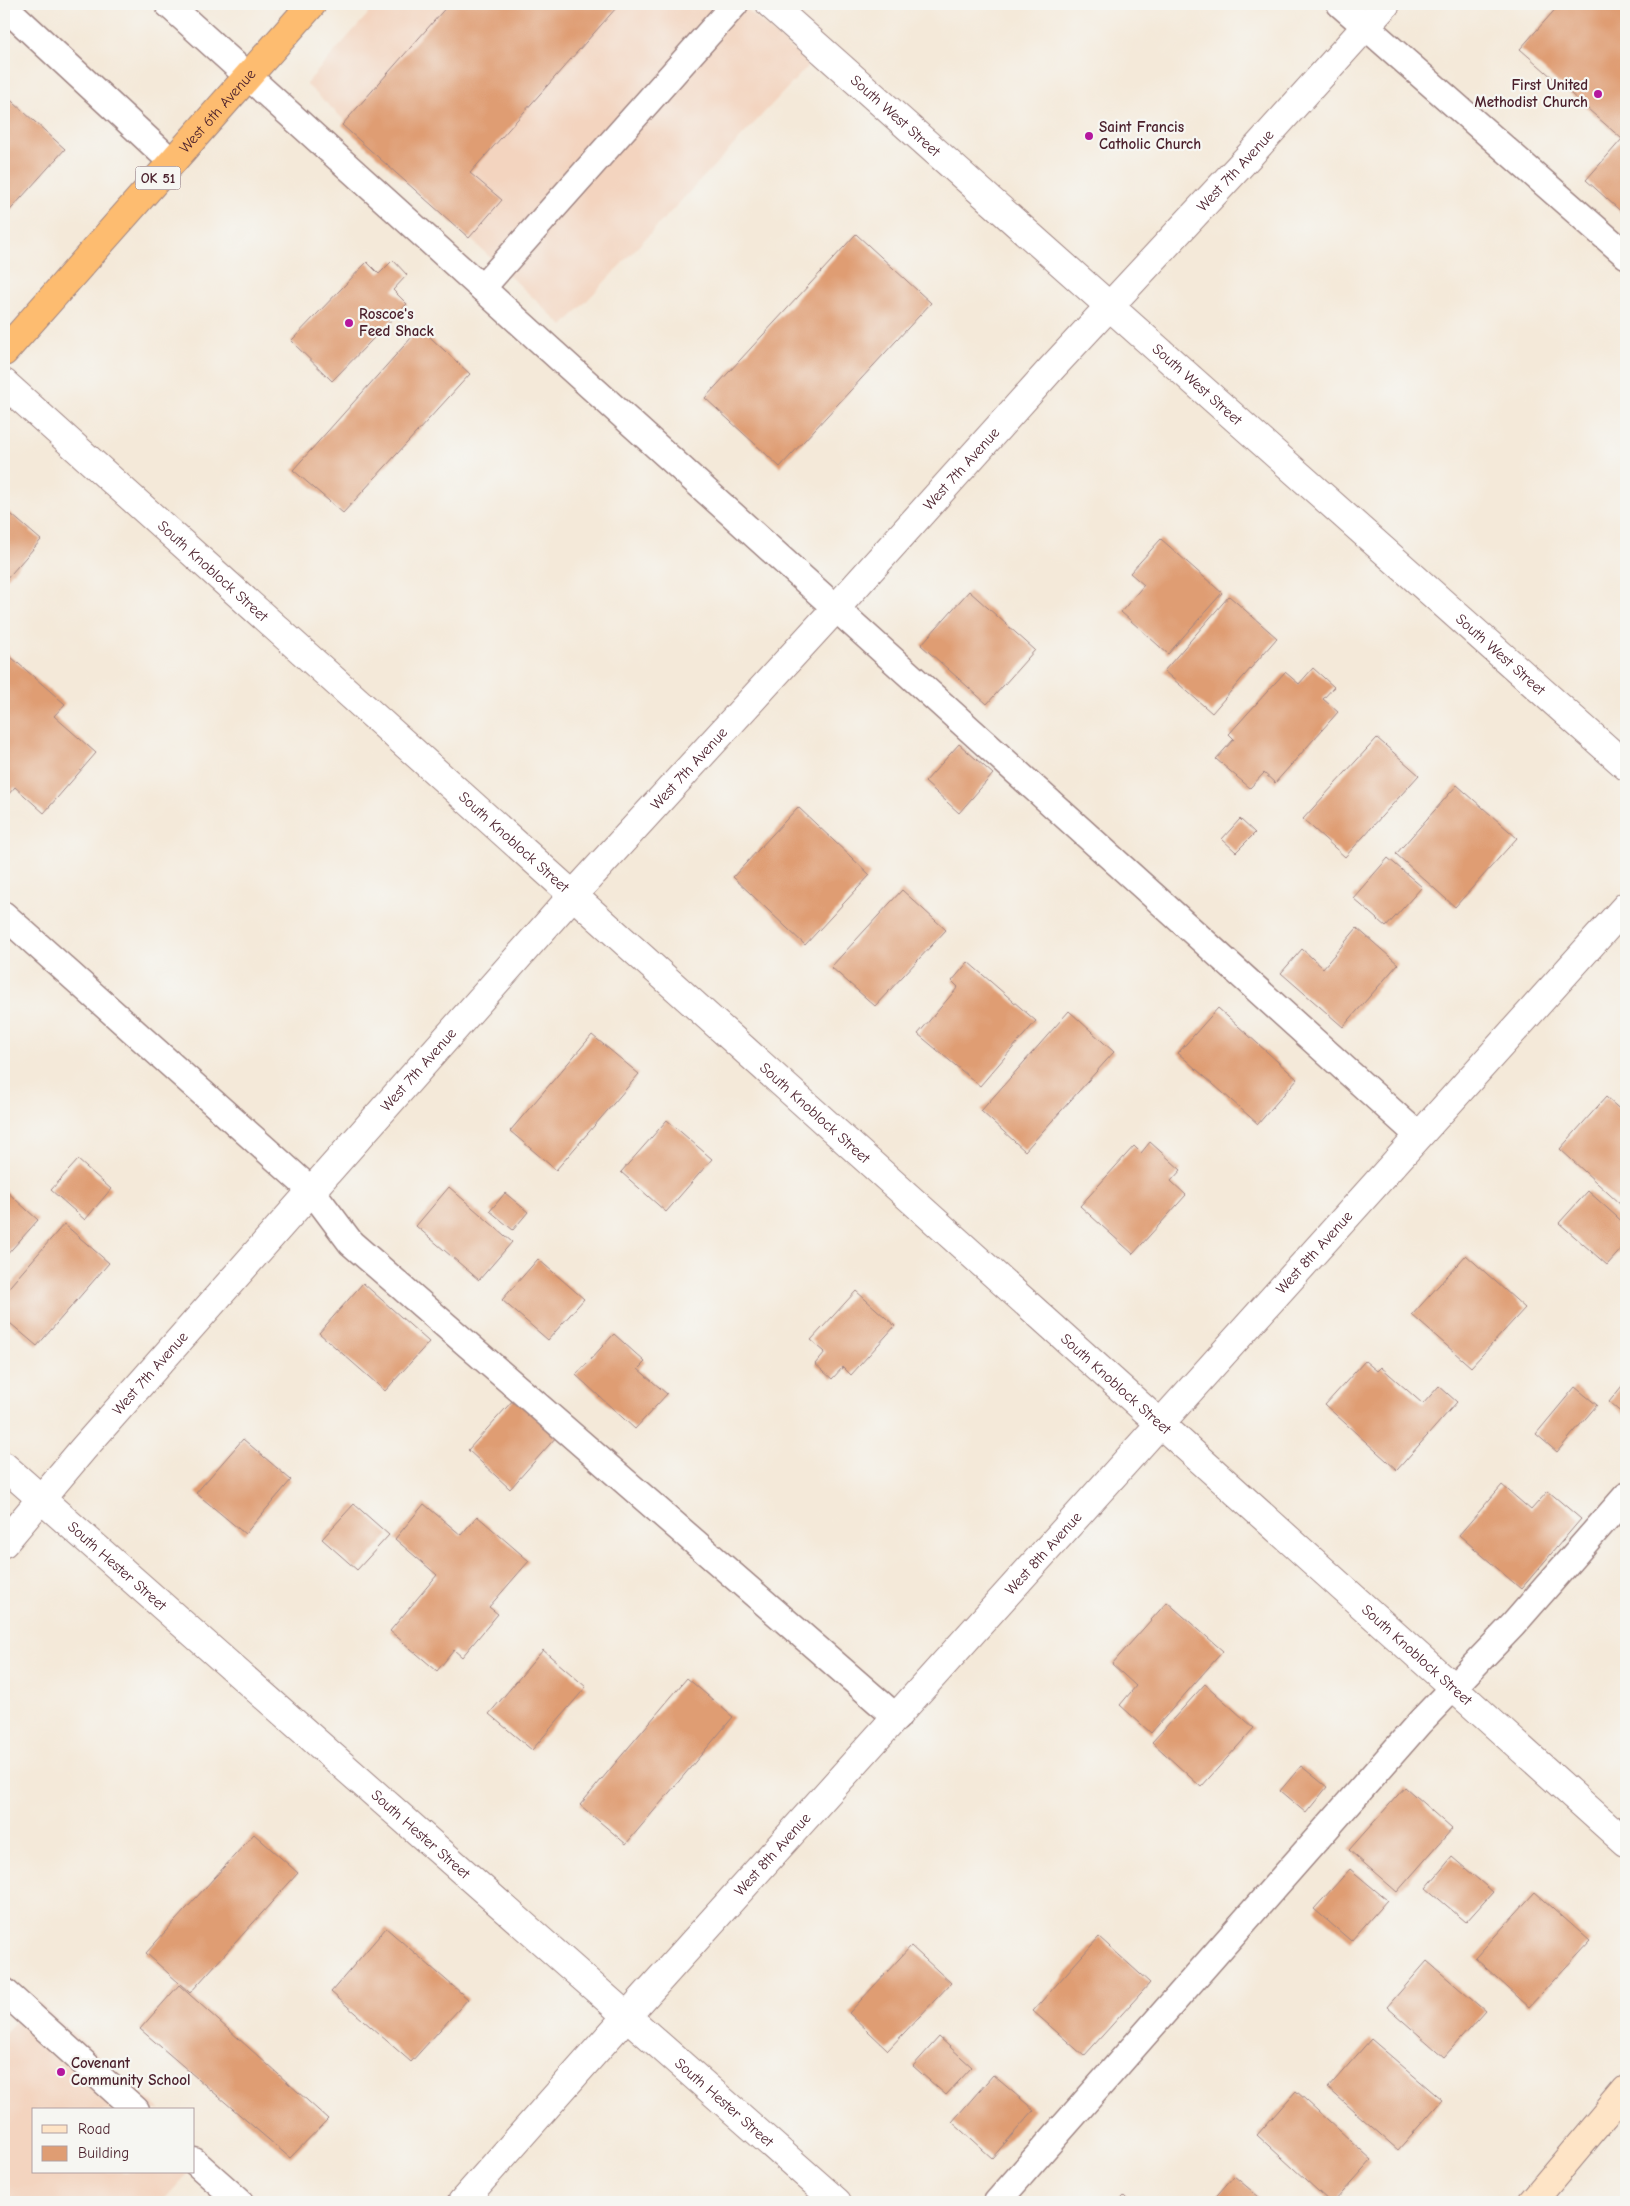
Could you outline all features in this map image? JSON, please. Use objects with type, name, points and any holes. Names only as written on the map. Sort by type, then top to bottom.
[{"type":"highway","name":"West 6th Avenue","points":[[4,352],[312,4]]},
{"type":"street","name":"South West Street","points":[[770,4],[1626,766]]},
{"type":"street","name":"West 7th Avenue","points":[[4,1543],[572,895],[1386,4]]},
{"type":"street","name":"South Knoblock Street","points":[[4,383],[1626,1843]]},
{"type":"street","name":"West 8th Avenue","points":[[462,2202],[626,2017],[1626,906]]},
{"type":"street","name":"South Hester Street","points":[[4,1466],[837,2202]]},
{"type":"street","points":[[1532,2202],[1626,2090]]},
{"type":"lane","points":[[168,4],[1419,1136]]},
{"type":"lane","points":[[482,288],[735,4]]},
{"type":"lane","points":[[1340,4],[1626,254]]},
{"type":"lane","points":[[4,6],[172,162]]},
{"type":"lane","points":[[4,915],[312,1191],[351,1243],[897,1718]]},
{"type":"lane","points":[[997,2202],[1453,1687],[1513,1625],[1626,1496]]},
{"type":"lane","points":[[4,1991],[134,2108]]},
{"type":"lane","points":[[195,2162],[240,2202]]},
{"type":"shaded area","points":[[377,4],[741,4],[809,65],[563,326],[306,84]]},
{"type":"shaded area","name":"Covenant Community School","points":[[35,1999],[158,2108],[32,2108],[32,2174],[187,2174],[162,2202],[4,2202],[4,2034]]},
{"type":"building","points":[[449,4],[613,4],[617,7],[470,173],[502,200],[469,238],[342,125]]},
{"type":"building","name":"First United Methodist Church","points":[[1560,4],[1626,4],[1626,216],[1586,180],[1622,139],[1520,49]]},
{"type":"building","points":[[4,94],[65,149],[4,217]]},
{"type":"building","points":[[856,234],[931,303],[780,467],[705,398]]},
{"type":"building","name":"Roscoe's Feed Shack","points":[[393,260],[407,275],[393,290],[407,304],[332,381],[291,341],[367,262],[379,274]]},
{"type":"building","points":[[420,328],[470,374],[343,513],[293,470]]},
{"type":"building","points":[[4,508],[41,540],[4,582]]},
{"type":"building","points":[[1161,539],[1222,593],[1168,654],[1121,612],[1144,585],[1130,573]]},
{"type":"building","points":[[969,591],[1035,650],[987,704],[921,645]]},
{"type":"building","points":[[1229,596],[1277,638],[1212,713],[1164,671]]},
{"type":"building","points":[[4,651],[65,704],[54,716],[96,753],[44,813],[15,787],[7,796],[4,793]]},
{"type":"building","points":[[1313,668],[1334,687],[1323,699],[1338,712],[1275,783],[1264,773],[1250,788],[1216,759],[1234,739],[1229,734],[1285,672],[1299,684]]},
{"type":"building","points":[[1377,738],[1419,775],[1345,857],[1303,819]]},
{"type":"building","points":[[959,744],[993,774],[959,813],[925,782]]},
{"type":"building","points":[[1457,785],[1517,838],[1455,907],[1396,854]]},
{"type":"building","points":[[798,807],[870,875],[805,945],[733,877]]},
{"type":"building","points":[[1240,819],[1255,833],[1236,852],[1222,839]]},
{"type":"building","points":[[1388,858],[1422,887],[1386,927],[1353,898]]},
{"type":"building","points":[[902,890],[946,930],[875,1006],[831,967]]},
{"type":"building","points":[[1357,928],[1398,964],[1343,1027],[1281,973],[1302,949],[1323,968]]},
{"type":"building","points":[[968,962],[1036,1021],[980,1086],[918,1034],[958,987],[952,981]]},
{"type":"building","points":[[1218,1008],[1297,1079],[1258,1124],[1178,1053]]},
{"type":"building","points":[[1069,1011],[1114,1052],[1025,1151],[981,1111]]},
{"type":"building","points":[[592,1035],[639,1074],[556,1170],[510,1131]]},
{"type":"building","points":[[1606,1097],[1626,1115],[1626,1198],[1621,1205],[1560,1149]]},
{"type":"building","points":[[667,1120],[712,1159],[666,1212],[621,1172]]},
{"type":"building","points":[[1150,1142],[1181,1170],[1171,1181],[1186,1195],[1133,1254],[1080,1206],[1134,1146],[1141,1153]]},
{"type":"building","points":[[78,1160],[111,1189],[85,1220],[51,1190]]},
{"type":"building","points":[[449,1187],[512,1242],[479,1280],[416,1226]]},
{"type":"building","points":[[4,1189],[38,1220],[4,1258]]},
{"type":"building","points":[[1588,1191],[1626,1225],[1626,1244],[1607,1265],[1559,1223]]},
{"type":"building","points":[[505,1193],[528,1212],[513,1230],[490,1211]]},
{"type":"building","points":[[64,1224],[109,1263],[37,1346],[4,1318],[4,1293]]},
{"type":"building","points":[[1466,1255],[1525,1308],[1471,1367],[1412,1315]]},
{"type":"building","points":[[538,1259],[584,1299],[548,1340],[502,1300]]},
{"type":"building","points":[[363,1283],[429,1342],[385,1391],[319,1333]]},
{"type":"building","points":[[856,1291],[895,1326],[851,1375],[843,1367],[832,1379],[815,1364],[825,1352],[811,1340]]},
{"type":"building","points":[[614,1334],[645,1362],[638,1369],[667,1394],[635,1429],[576,1375]]},
{"type":"building","points":[[1365,1361],[1377,1371],[1381,1367],[1423,1404],[1439,1386],[1457,1402],[1397,1470],[1325,1405]]},
{"type":"building","points":[[1626,1381],[1626,1417],[1609,1402]]},
{"type":"building","points":[[1575,1387],[1597,1405],[1557,1452],[1536,1434]]},
{"type":"building","points":[[515,1398],[557,1436],[510,1489],[468,1450]]},
{"type":"building","points":[[243,1439],[291,1480],[245,1534],[196,1493]]},
{"type":"building","points":[[1502,1485],[1531,1510],[1548,1491],[1581,1519],[1521,1589],[1459,1535]]},
{"type":"building","points":[[354,1504],[389,1535],[357,1570],[322,1539]]},
{"type":"building","points":[[424,1504],[461,1535],[477,1516],[529,1561],[489,1607],[498,1614],[462,1657],[454,1650],[437,1671],[390,1631],[437,1575],[395,1539]]},
{"type":"building","points":[[1167,1602],[1223,1651],[1151,1733],[1120,1705],[1136,1686],[1112,1664]]},
{"type":"building","points":[[543,1650],[586,1687],[532,1750],[489,1714]]},
{"type":"building","points":[[687,1678],[733,1717],[626,1844],[580,1805]]},
{"type":"building","points":[[1205,1684],[1254,1728],[1201,1787],[1152,1742]]},
{"type":"building","points":[[1301,1766],[1327,1787],[1306,1813],[1280,1791]]},
{"type":"building","points":[[1405,1787],[1452,1829],[1397,1892],[1349,1850]]},
{"type":"building","points":[[254,1834],[298,1873],[190,1993],[146,1953]]},
{"type":"building","points":[[1452,1857],[1493,1892],[1466,1922],[1426,1888]]},
{"type":"building","points":[[1350,1869],[1387,1900],[1351,1941],[1314,1909]]},
{"type":"building","points":[[1535,1892],[1590,1941],[1529,2007],[1475,1958]]},
{"type":"building","points":[[386,1928],[468,1999],[411,2062],[331,1992]]},
{"type":"building","points":[[1099,1937],[1150,1983],[1084,2056],[1033,2011]]},
{"type":"building","points":[[911,1946],[951,1983],[888,2050],[849,2013]]},
{"type":"building","points":[[1427,1961],[1485,2011],[1444,2057],[1387,2007]]},
{"type":"building","points":[[179,1985],[328,2119],[290,2158],[140,2029]]},
{"type":"building","points":[[939,2037],[972,2067],[946,2095],[913,2066]]},
{"type":"building","points":[[1371,2039],[1442,2100],[1398,2150],[1328,2088]]},
{"type":"building","points":[[993,2075],[1034,2110],[992,2158],[952,2122]]},
{"type":"building","points":[[1296,2091],[1372,2160],[1334,2202],[1330,2202],[1257,2135]]},
{"type":"building","points":[[1234,2176],[1265,2202],[1211,2202]]},
{"type":"building","points":[[1124,2196],[1130,2202],[1118,2202]]},
{"type":"place","name":"First United Methodist Church","points":[[1598,94]]},
{"type":"place","name":"Saint Francis Catholic Church","points":[[1089,136]]},
{"type":"place","name":"Roscoe's Feed Shack","points":[[349,323]]},
{"type":"place","name":"Covenant Community School","points":[[61,2072]]}]
